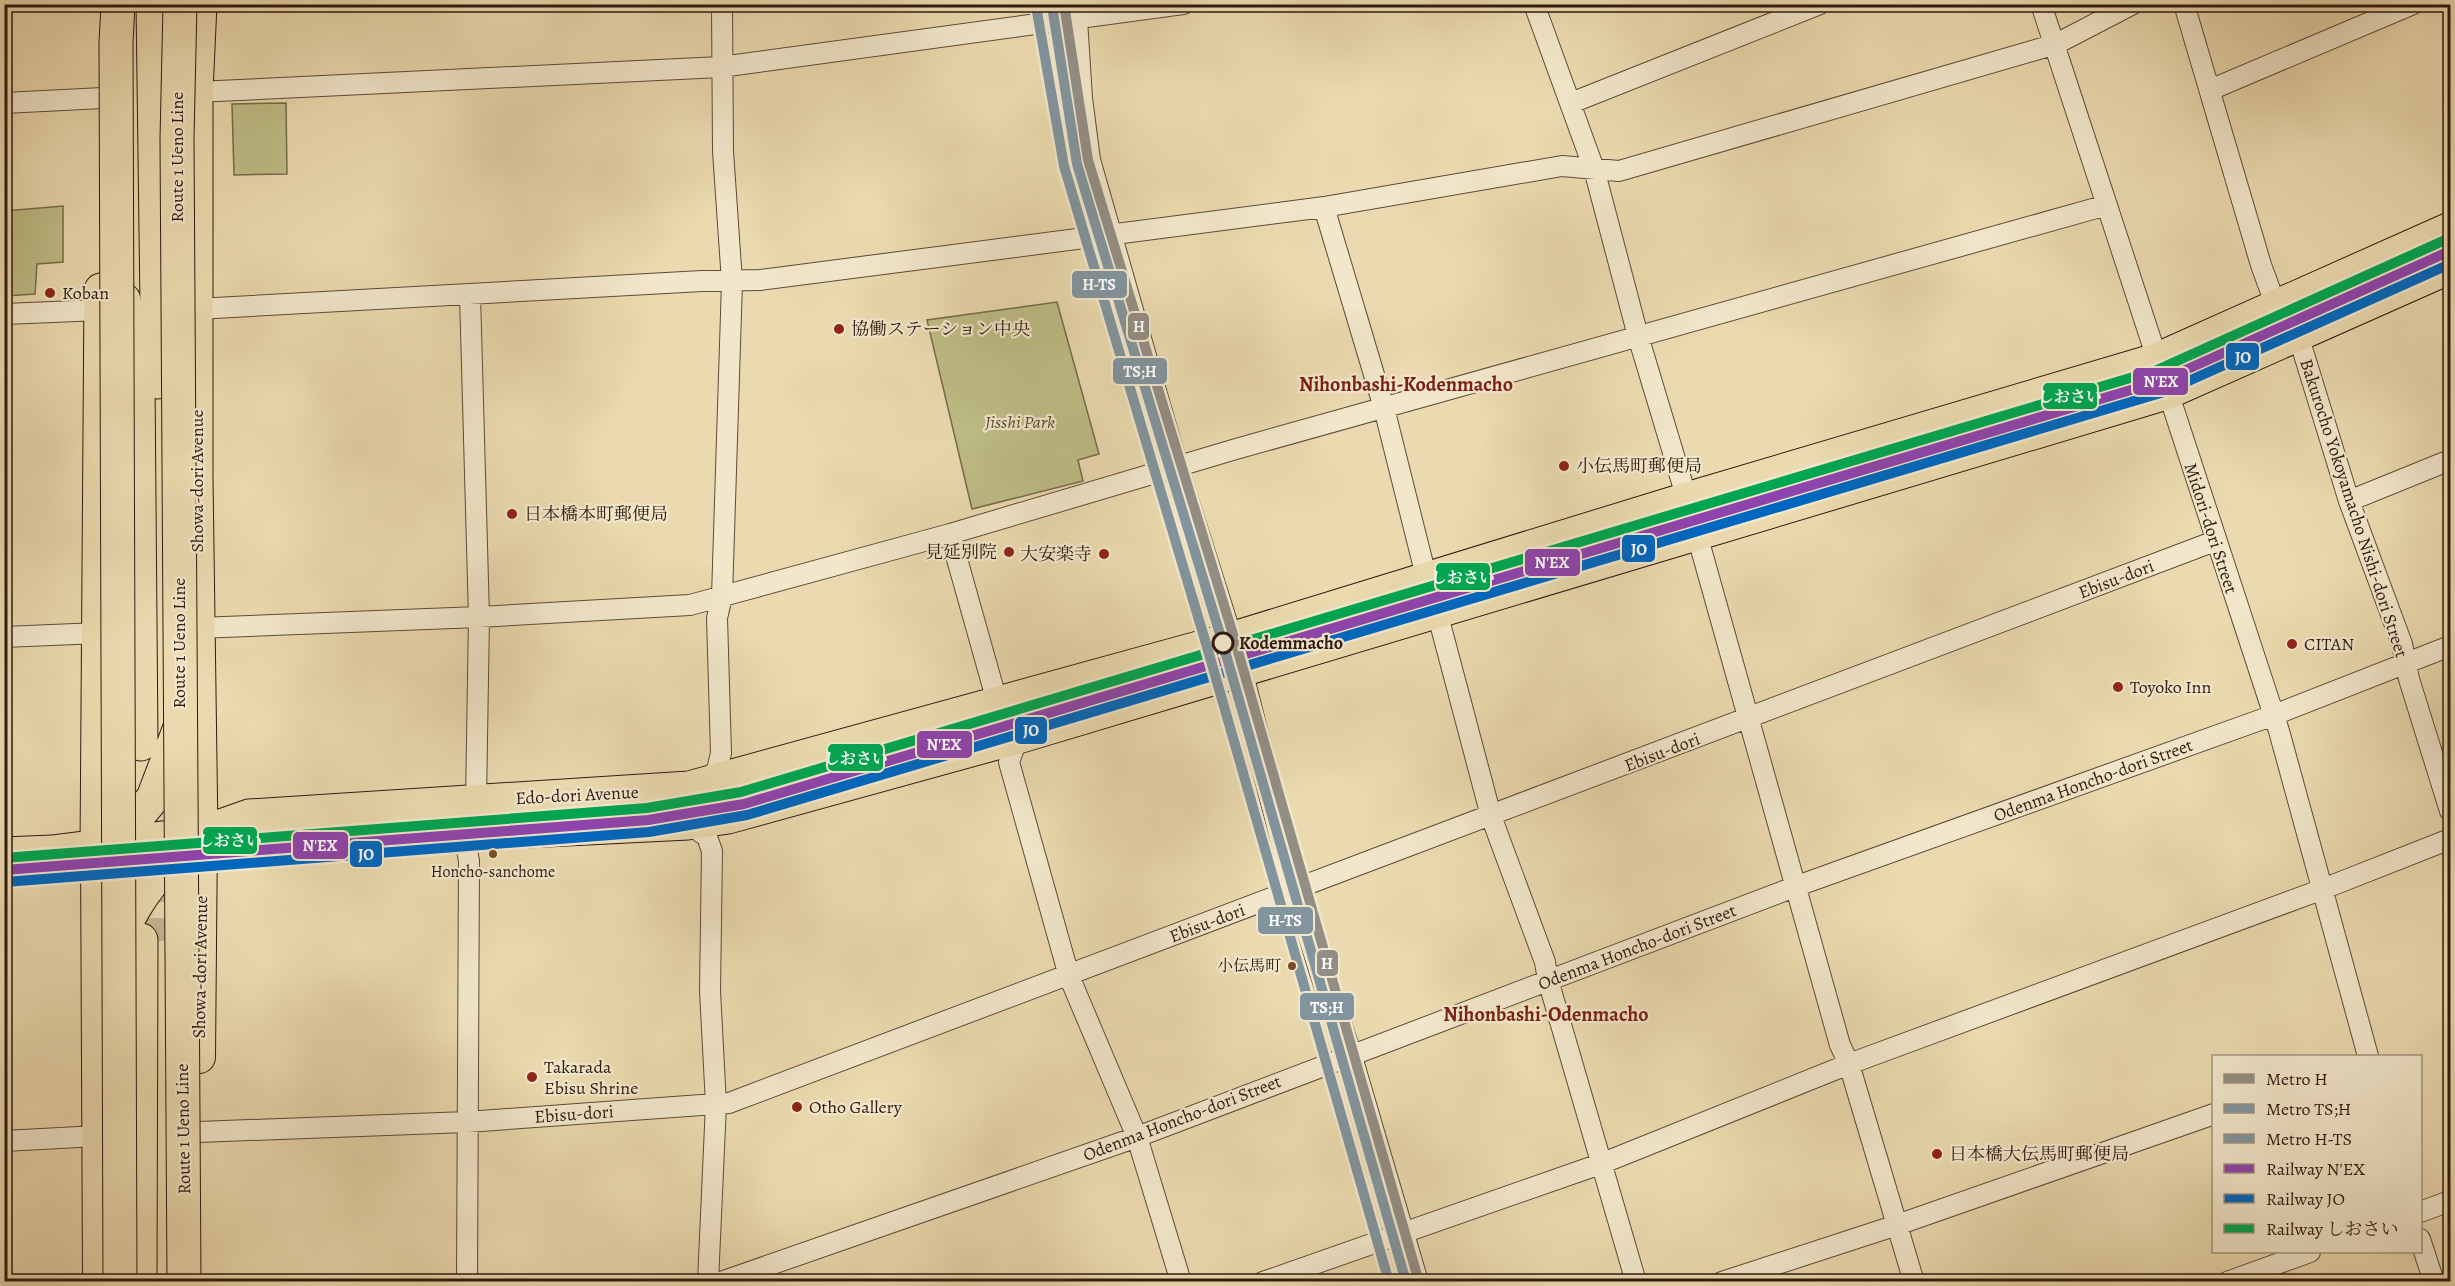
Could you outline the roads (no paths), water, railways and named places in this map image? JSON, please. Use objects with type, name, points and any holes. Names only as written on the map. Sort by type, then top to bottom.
[{"type":"highway","points":[[97,847],[105,4]]},
{"type":"highway","points":[[118,4],[116,55],[120,1281]]},
{"type":"highway","points":[[102,192],[134,344],[138,380],[150,743],[158,382],[153,4]]},
{"type":"highway","name":"Route 1 Ueno Line","points":[[180,4],[177,151],[184,1281]]},
{"type":"highway","name":"Showa-dori Avenue","points":[[200,4],[196,92],[196,309],[201,833]]},
{"type":"highway","points":[[158,382],[196,220]]},
{"type":"highway","name":"Edo-dori Avenue","points":[[4,854],[97,847],[201,833],[249,816],[689,788],[998,705],[1231,639],[1688,499],[2156,360],[2451,229]]},
{"type":"highway","name":"Edo-dori Avenue","points":[[201,833],[250,845],[688,822],[728,817],[1018,737],[2166,393],[2451,267]]},
{"type":"highway","points":[[97,847],[127,829],[153,798],[178,733],[198,642]]},
{"type":"highway","points":[[99,988],[121,931],[150,880],[201,833]]},
{"type":"highway","points":[[140,1281],[151,941],[161,1281]]},
{"type":"main road","name":"Showa-dori Avenue","points":[[199,1281],[201,833]]},
{"type":"main road","points":[[97,847],[99,1281]]},
{"type":"street","points":[[689,788],[708,781],[717,770],[722,753],[717,618],[722,596],[732,282],[725,196],[721,67],[722,4]]},
{"type":"street","points":[[196,92],[721,67],[1075,13],[1183,4]]},
{"type":"street","points":[[1534,4],[1594,169],[1638,336],[1688,499],[1840,1045],[1849,1064],[1914,1281]]},
{"type":"street","points":[[1570,102],[1821,4]]},
{"type":"street","name":"Midori-dori Street","points":[[2041,4],[2056,44],[2166,393],[2274,716],[2368,1055]]},
{"type":"street","points":[[196,309],[470,296],[702,281],[732,282],[1324,207],[1562,166],[1618,171],[2056,44],[2133,4]]},
{"type":"street","name":"Bakurocho Yokoyamacho Nishi-dori Street","points":[[2184,4],[2260,265],[2276,306],[2298,335],[2349,501],[2403,644],[2406,663],[2451,812]]},
{"type":"street","points":[[2210,90],[2413,4]]},
{"type":"street","points":[[1075,13],[1088,160],[1176,468],[1240,670],[1295,890],[1349,1054],[1416,1281]]},
{"type":"street","points":[[4,104],[103,98]]},
{"type":"street","points":[[198,642],[479,617],[690,605],[950,534],[1384,408],[2107,205]]},
{"type":"street","points":[[1324,207],[1384,408],[1427,580]]},
{"type":"street","points":[[470,296],[479,617],[476,801]]},
{"type":"street","points":[[4,314],[101,310]]},
{"type":"street","points":[[2349,501],[2451,460]]},
{"type":"street","points":[[950,534],[998,705]]},
{"type":"street","name":"Ebisu-dori","points":[[198,1132],[466,1122],[729,1103],[2215,541]]},
{"type":"street","points":[[1437,612],[1491,816],[1545,962],[1548,980],[1636,1281]]},
{"type":"street","points":[[4,637],[99,633]]},
{"type":"street","name":"Odenma Honcho-dori Street","points":[[721,1281],[1137,1137],[1349,1054],[1797,886],[2274,716],[2451,646]]},
{"type":"street","points":[[1018,737],[1009,762],[1069,976],[1137,1137],[1180,1281]]},
{"type":"street","points":[[688,822],[707,837],[712,851],[710,991],[716,1104],[708,1281]]},
{"type":"street","points":[[464,834],[469,861],[467,1281]]},
{"type":"street","points":[[1263,1281],[1603,1163],[1849,1064],[2323,889],[2451,839]]},
{"type":"street","points":[[1722,1281],[1897,1226],[2212,1114]]},
{"type":"street","points":[[4,1141],[98,1136]]},
{"type":"street","points":[[2422,1212],[2451,1201]]},
{"type":"street","points":[[2422,1242],[2434,1281]]},
{"type":"street","points":[[2227,1281],[2304,1253]]},
{"type":"tunnel","points":[[160,771],[162,941]]},
{"type":"metro line","name":"H","points":[[1064,4],[1088,160],[1235,641],[1419,1282]]},
{"type":"metro line","name":"H-TS","points":[[1036,6],[1064,166],[1207,647],[1389,1282]]},
{"type":"metro line","name":"TS;H","points":[[1052,6],[1077,164],[1223,644],[1406,1282]]},
{"type":"rail line","name":"しおさい","points":[[4,858],[647,808],[741,792],[2157,370],[2445,240]]},
{"type":"rail line","name":"N'EX","points":[[4,870],[648,820],[744,804],[2161,381],[2450,251]]},
{"type":"rail line","name":"JO","points":[[5,882],[649,832],[747,815],[2164,392],[2450,264]]},
{"type":"place","name":"Koban","points":[[50,293]]},
{"type":"place","name":"協働ステーション中央","points":[[839,329]]},
{"type":"place","name":"小伝馬町郵便局","points":[[1564,466]]},
{"type":"place","name":"日本橋本町郵便局","points":[[512,514]]},
{"type":"place","name":"見延別院","points":[[1009,552]]},
{"type":"place","name":"大安楽寺","points":[[1104,554]]},
{"type":"place","name":"Kodemmacho","points":[[1223,643]]},
{"type":"place","name":"CITAN","points":[[2292,644]]},
{"type":"place","name":"Toyoko Inn","points":[[2118,687]]},
{"type":"place","name":"Honcho-sanchome","points":[[493,854]]},
{"type":"place","name":"小伝馬町","points":[[1292,966]]},
{"type":"place","name":"Takarada Ebisu Shrine","points":[[532,1077]]},
{"type":"place","name":"Otho Gallery","points":[[797,1107]]},
{"type":"place","name":"日本橋大伝馬町郵便局","points":[[1937,1154]]},
{"type":"district","name":"Nihonbashi-Kodenmacho","points":[[1406,384]]},
{"type":"district","name":"Nihonbashi-Odenmacho","points":[[1546,1014]]},
{"type":"park label","name":"Jisshi Park","points":[[1020,422]]}]
